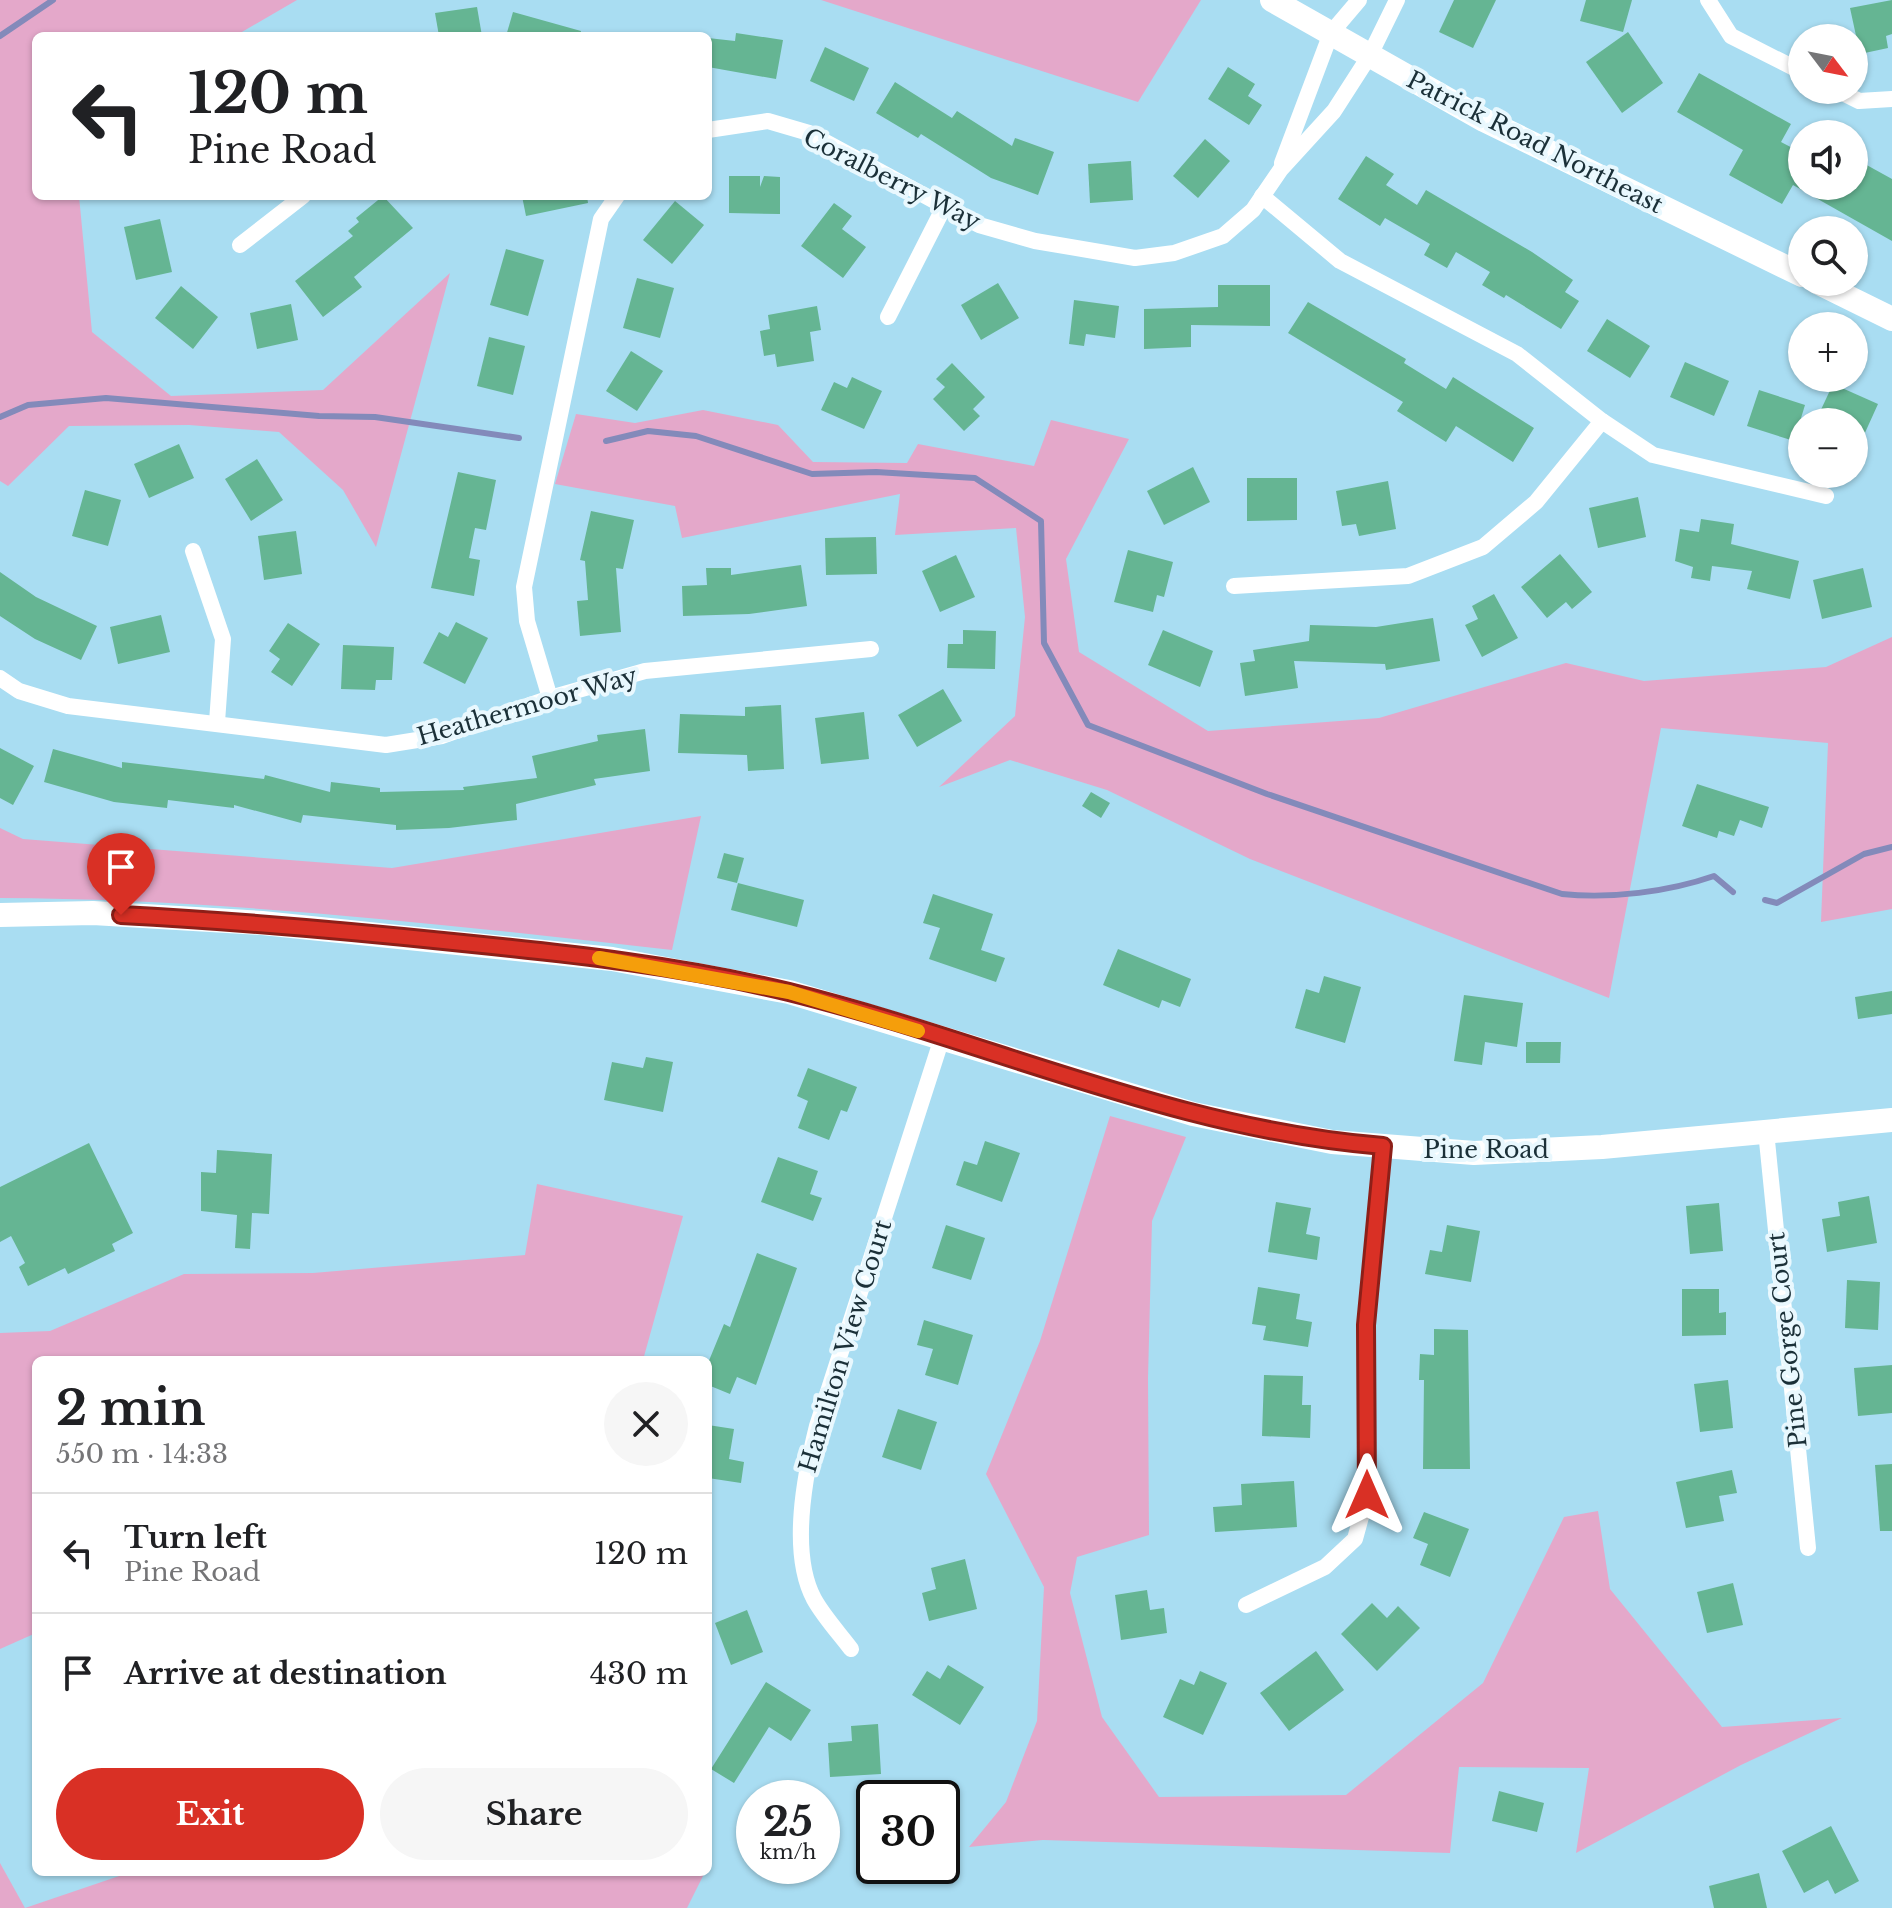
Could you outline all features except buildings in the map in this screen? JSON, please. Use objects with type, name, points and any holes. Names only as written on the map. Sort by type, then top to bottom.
[{"type":"street","name":"Patrick Road Northeast","points":[[1272,0],[1484,120],[1788,268]]},
{"type":"street","name":"Coralberry Way","points":[[1281,169],[1331,33],[1359,0]]},
{"type":"street","name":"Coralberry Way","points":[[712,129],[768,121],[809,133],[943,209],[979,225],[1035,241],[1135,258],[1174,253],[1223,236],[1253,210],[1281,169],[1334,111],[1370,55],[1397,0]]},
{"type":"street","points":[[1708,0],[1731,36],[1788,65]]},
{"type":"street","points":[[1868,100],[1892,99]]},
{"type":"street","points":[[1262,196],[1340,261],[1517,354],[1602,421],[1653,455],[1826,496]]},
{"type":"street","points":[[240,245],[298,200]]},
{"type":"street","points":[[550,698],[527,621],[524,587],[601,219],[614,200]]},
{"type":"street","points":[[888,317],[943,209]]},
{"type":"street","points":[[1845,296],[1892,319]]},
{"type":"street","points":[[1234,586],[1408,576],[1483,547],[1536,502],[1602,421]]},
{"type":"street","points":[[193,551],[223,639],[217,722]]},
{"type":"street","name":"Heathermoor Way","points":[[0,678],[19,691],[68,706],[386,745],[442,736],[550,698],[645,671],[871,649]]},
{"type":"street","name":"Pine Road","points":[[0,915],[93,913],[262,923],[612,959],[789,992],[1193,1114],[1332,1142],[1474,1153],[1602,1147],[1892,1120]]},
{"type":"street","name":"Hamilton View Court","points":[[851,1649],[813,1597],[802,1556],[804,1478],[817,1426],[942,1038]]},
{"type":"street","name":"Pine Gorge Court","points":[[1766,1131],[1808,1548]]},
{"type":"street","points":[[1246,1605],[1325,1567],[1355,1539],[1367,1495],[1366,1325],[1383,1146]]},
{"type":"shaded area","points":[[0,0],[297,0],[242,32],[32,32],[32,200],[79,200],[92,332],[171,396],[323,390],[450,273],[376,547],[343,490],[279,432],[189,425],[69,426],[8,486],[0,481]]},
{"type":"shaded area","points":[[821,0],[1201,0],[1138,102]]},
{"type":"shaded area","points":[[703,410],[778,425],[813,462],[907,463],[918,444],[1034,466],[1051,420],[1129,439],[1066,559],[1079,652],[1208,731],[1379,718],[1566,663],[1644,681],[1826,667],[1892,637],[1892,909],[1821,922],[1828,743],[1661,728],[1609,998],[1250,859],[1107,790],[1010,760],[939,787],[1015,716],[1025,617],[1016,528],[895,535],[900,494],[682,538],[675,506],[555,484],[576,414],[635,423]]},
{"type":"shaded area","points":[[701,816],[672,950],[253,908],[0,898],[0,828],[23,839],[392,868]]},
{"type":"shaded area","points":[[1110,1116],[1186,1137],[1152,1221],[1148,1378],[1149,1535],[1077,1557],[1070,1593],[1102,1717],[1159,1797],[1346,1795],[1483,1683],[1564,1517],[1598,1511],[1610,1589],[1722,1727],[1842,1718],[1741,1765],[1576,1853],[1589,1768],[1459,1767],[1450,1853],[1043,1840],[969,1847],[1006,1802],[1037,1721],[1044,1587],[986,1474],[1040,1341]]},
{"type":"shaded area","points":[[537,1184],[683,1216],[644,1356],[32,1356],[32,1635],[0,1649],[0,1333],[50,1331],[184,1274],[313,1273],[525,1255]]},
{"type":"shaded area","points":[[0,1863],[25,1908],[0,1908]]},
{"type":"shaded area","points":[[119,1876],[703,1876],[687,1908],[25,1908]]},
{"type":"waterway","points":[[0,36],[53,0]]},
{"type":"waterway","points":[[0,417],[28,405],[106,398],[319,416],[375,417],[519,438]]},
{"type":"waterway","points":[[606,441],[648,431],[696,436],[812,474],[876,472],[975,478],[1041,521],[1044,643],[1088,725],[1267,794],[1562,894],[1600,896],[1639,893],[1714,876],[1733,892]]},
{"type":"waterway","points":[[1765,900],[1777,903],[1864,854],[1892,847]]},
{"type":"slow traffic","points":[[599,958],[789,992],[918,1031]]},
{"type":"route","points":[[121,915],[262,923],[612,959],[789,992],[1193,1114],[1332,1142],[1383,1146],[1366,1325],[1367,1495]]}]
